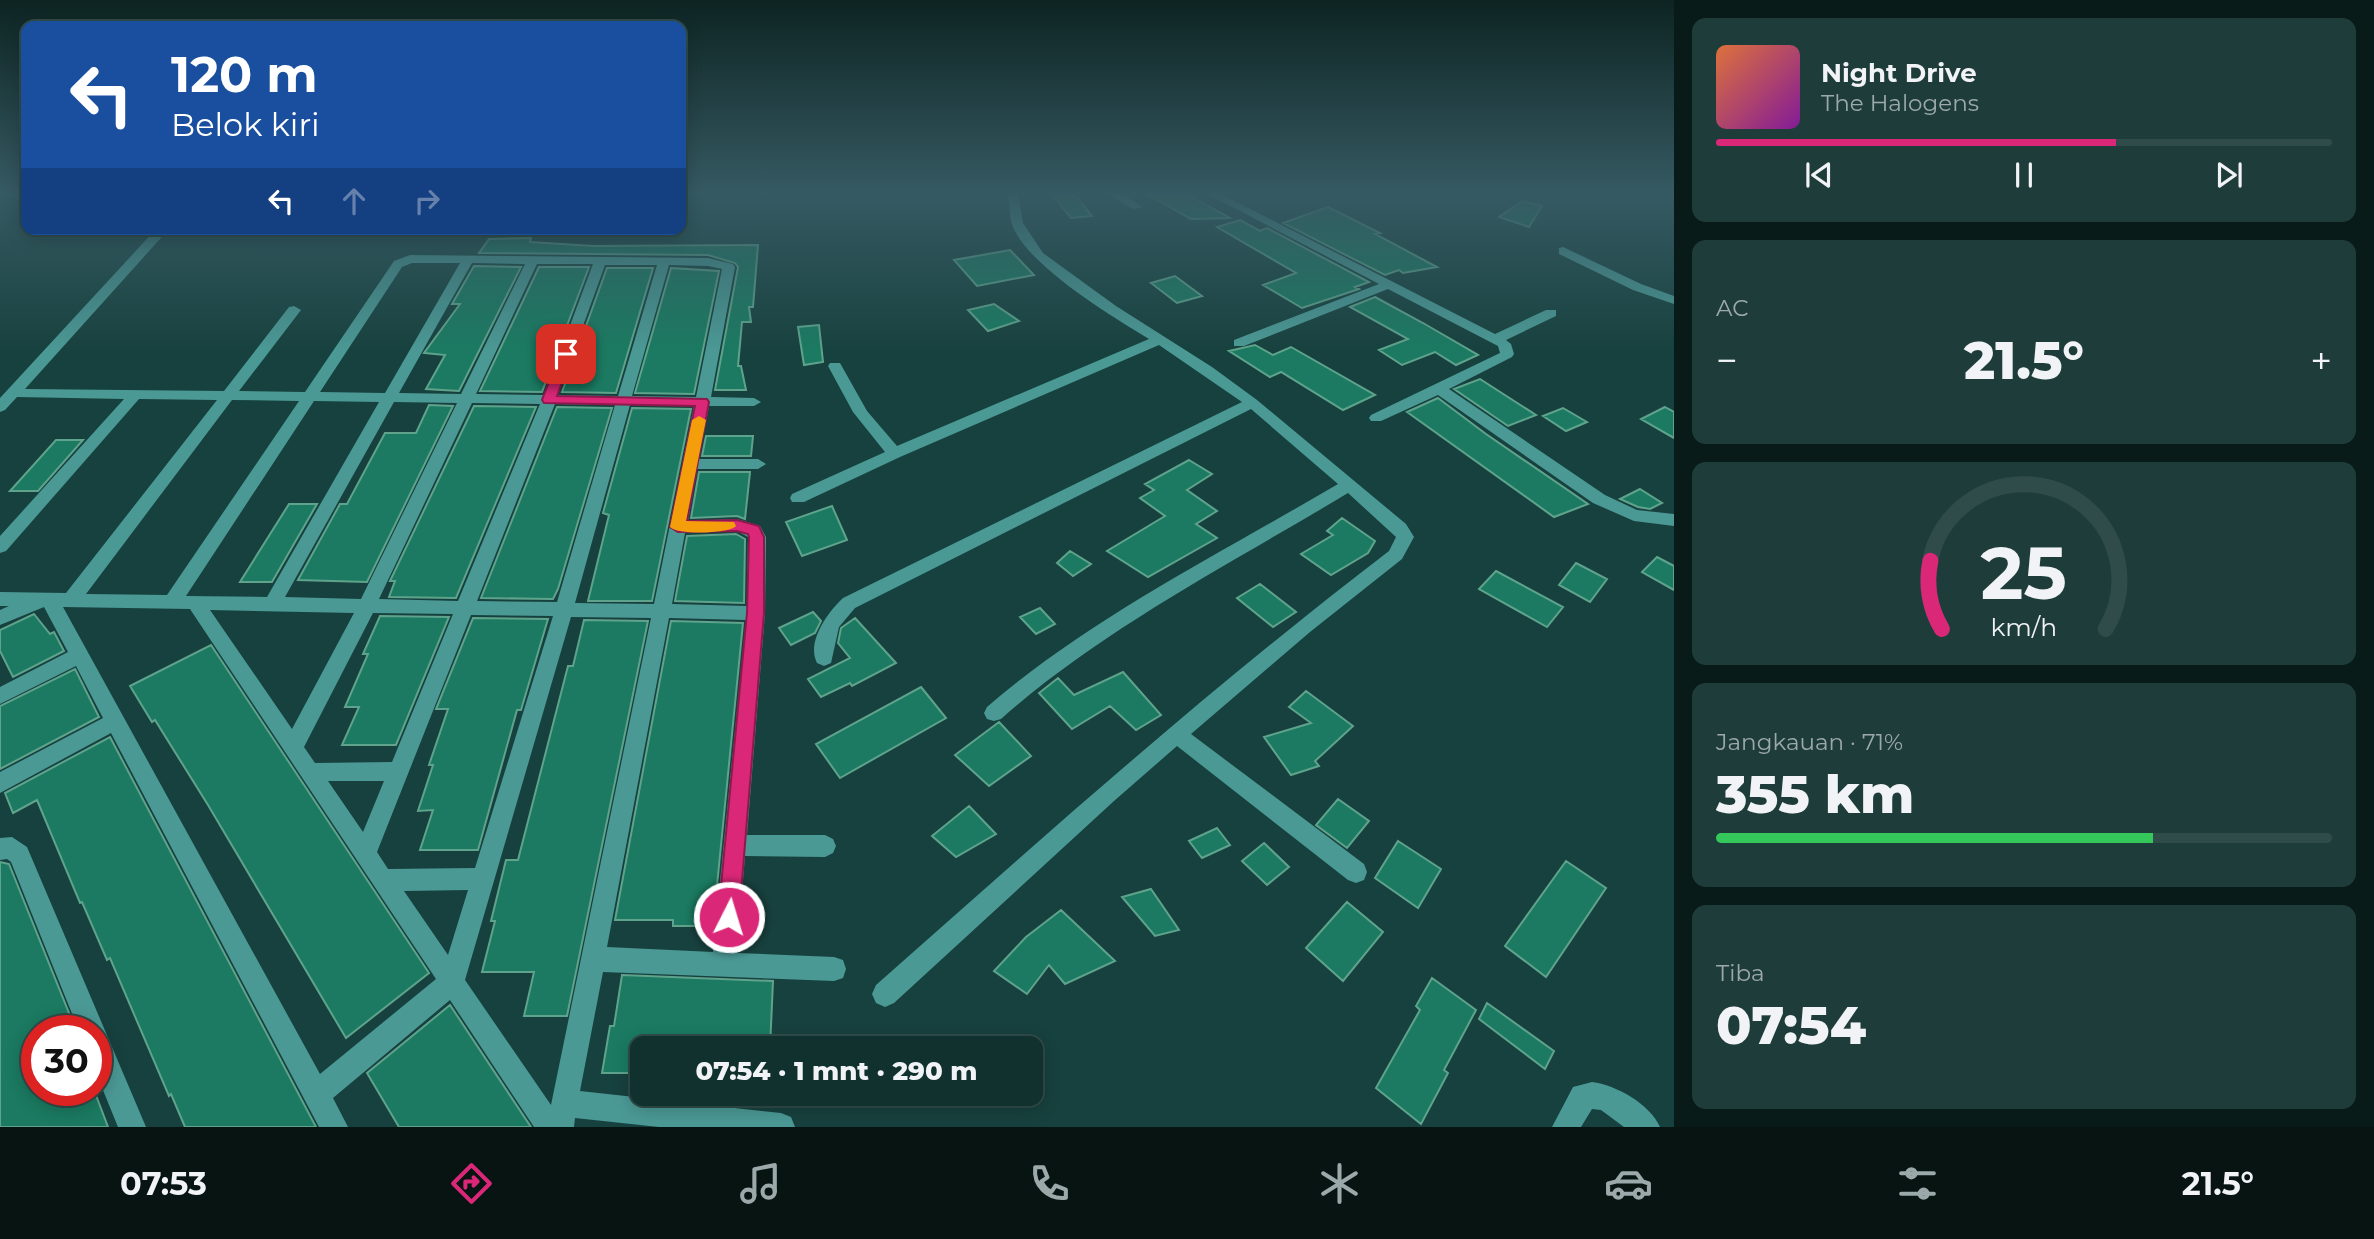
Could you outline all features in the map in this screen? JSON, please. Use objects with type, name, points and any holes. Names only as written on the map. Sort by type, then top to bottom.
[{"type":"street","points":[[0,407],[147,247]]},
{"type":"street","points":[[885,994],[1176,734],[1303,627],[1396,555],[1403,547],[1405,537],[1400,528],[1252,404],[1058,272],[1038,256],[1032,247]]},
{"type":"street","points":[[1314,247],[1504,344],[1507,354],[1376,418]]},
{"type":"street","points":[[1563,251],[1637,287],[1674,300]]},
{"type":"street","points":[[184,603],[311,397],[398,264],[410,259],[664,261],[708,262],[729,267],[563,1115],[781,1127]]},
{"type":"street","points":[[272,604],[468,260]]},
{"type":"street","points":[[293,747],[367,606],[533,260]]},
{"type":"street","points":[[365,853],[549,400],[600,261]]},
{"type":"street","points":[[316,1095],[452,982],[564,609],[664,261]]},
{"type":"street","points":[[1239,343],[1388,285]]},
{"type":"street","points":[[0,618],[52,600],[227,396],[294,310]]},
{"type":"street","points":[[1496,339],[1551,313]]},
{"type":"street","points":[[798,498],[895,453],[1159,340]]},
{"type":"street","points":[[835,366],[873,433],[895,453]]},
{"type":"street","points":[[1438,389],[1599,499],[1634,515],[1674,520]]},
{"type":"street","points":[[13,393],[754,402]]},
{"type":"street","points":[[0,547],[135,395]]},
{"type":"street","points":[[824,657],[826,631],[835,615],[849,603],[1002,525],[1252,404]]},
{"type":"street","points":[[690,464],[758,464]]},
{"type":"street","points":[[994,713],[1035,677],[1078,646],[1349,485]]},
{"type":"street","points":[[678,527],[737,525],[754,530],[757,537],[755,613],[724,965]]},
{"type":"street","points":[[0,599],[755,613]]},
{"type":"street","points":[[52,600],[79,655],[334,1127]]},
{"type":"street","points":[[184,603],[293,747],[550,1127]]},
{"type":"street","points":[[0,696],[79,655]]},
{"type":"street","points":[[0,783],[115,721]]},
{"type":"street","points":[[1176,734],[1356,872]]},
{"type":"street","points":[[310,772],[398,771]]},
{"type":"street","points":[[735,845],[824,846]]},
{"type":"street","points":[[0,849],[12,848],[19,855],[85,1015]]},
{"type":"street","points":[[383,880],[483,879]]},
{"type":"street","points":[[593,959],[834,969]]},
{"type":"street","points":[[112,1079],[132,1127]]},
{"type":"street","points":[[1566,1127],[1583,1097],[1593,1093],[1607,1098],[1646,1127]]},
{"type":"building","points":[[484,247],[758,247],[753,307],[749,307],[751,322],[742,322],[738,366],[741,366],[746,390],[715,390],[738,267],[735,263],[708,255],[479,253]]},
{"type":"building","points":[[1251,247],[1302,247],[1369,282],[1355,287],[1359,289],[1302,308],[1263,285],[1296,273]]},
{"type":"building","points":[[1329,247],[1399,247],[1437,267],[1403,273],[1399,270],[1385,275]]},
{"type":"building","points":[[1010,250],[1034,275],[977,286],[954,260]]},
{"type":"building","points":[[474,266],[521,267],[459,391],[426,389],[445,355],[424,353],[460,304],[452,304]]},
{"type":"building","points":[[539,267],[589,267],[542,392],[480,391]]},
{"type":"building","points":[[607,268],[653,268],[616,393],[562,392]]},
{"type":"building","points":[[671,268],[719,271],[694,394],[635,393]]},
{"type":"building","points":[[1175,276],[1202,296],[1177,303],[1151,283]]},
{"type":"building","points":[[1375,297],[1478,355],[1456,365],[1435,352],[1402,365],[1379,350],[1408,339],[1350,307]]},
{"type":"building","points":[[994,304],[1019,321],[988,331],[968,310]]},
{"type":"building","points":[[819,325],[823,362],[804,365],[798,327]]},
{"type":"building","points":[[1255,345],[1273,355],[1291,347],[1375,395],[1343,410],[1281,372],[1270,377],[1229,351]]},
{"type":"building","points":[[1480,379],[1536,415],[1508,426],[1454,389]]},
{"type":"building","points":[[1438,398],[1588,504],[1554,517],[1407,412]]},
{"type":"building","points":[[429,405],[453,406],[367,582],[298,580],[340,504],[347,504],[385,433],[416,433]]},
{"type":"building","points":[[474,406],[536,407],[456,598],[389,597],[395,581],[390,581]]},
{"type":"building","points":[[557,407],[612,408],[558,589],[553,599],[481,598]]},
{"type":"building","points":[[1665,407],[1674,412],[1674,438],[1641,419]]},
{"type":"building","points":[[632,408],[691,409],[652,601],[588,601],[609,515],[603,513]]},
{"type":"building","points":[[1563,408],[1587,422],[1566,431],[1543,416]]},
{"type":"building","points":[[706,436],[753,436],[751,456],[702,456]]},
{"type":"building","points":[[56,440],[83,440],[38,491],[10,491]]},
{"type":"building","points":[[1189,460],[1212,474],[1187,490],[1217,511],[1196,524],[1217,538],[1148,577],[1107,551],[1165,516],[1140,498],[1154,490],[1145,484]]},
{"type":"building","points":[[699,472],[750,472],[745,519],[737,516],[691,518]]},
{"type":"building","points":[[1640,489],[1662,503],[1650,509],[1620,499]]},
{"type":"building","points":[[289,504],[317,504],[272,582],[240,582]]},
{"type":"building","points":[[832,506],[847,540],[802,556],[786,522]]},
{"type":"building","points":[[1342,518],[1375,541],[1368,553],[1331,575],[1301,554],[1333,535],[1327,531]]},
{"type":"building","points":[[736,534],[745,539],[744,603],[675,601],[687,536]]},
{"type":"building","points":[[1070,551],[1091,564],[1073,576],[1057,563]]},
{"type":"building","points":[[1657,557],[1674,566],[1674,590],[1642,572]]},
{"type":"building","points":[[1576,563],[1607,579],[1590,602],[1559,585]]},
{"type":"building","points":[[1496,571],[1563,607],[1547,627],[1479,589]]},
{"type":"building","points":[[1260,584],[1296,612],[1273,627],[1237,598]]},
{"type":"building","points":[[1040,608],[1055,624],[1036,634],[1020,617]]},
{"type":"building","points":[[813,612],[821,621],[815,633],[791,645],[779,628]]},
{"type":"building","points":[[34,614],[50,634],[54,632],[64,651],[13,677],[0,651],[0,630]]},
{"type":"building","points":[[380,616],[449,617],[396,745],[342,745],[359,707],[345,707],[368,654],[363,654]]},
{"type":"building","points":[[473,618],[548,619],[521,710],[517,710],[478,850],[420,850],[433,810],[418,811],[433,765],[429,765],[448,709],[436,709]]},
{"type":"building","points":[[855,618],[896,663],[852,686],[850,683],[821,697],[808,679],[850,658],[838,643],[841,628]]},
{"type":"building","points":[[584,620],[648,621],[567,1016],[524,1016],[534,972],[482,972],[506,860],[518,860],[568,666],[573,666]]},
{"type":"building","points":[[671,621],[743,623],[713,926],[673,926],[673,920],[615,920]]},
{"type":"building","points":[[211,645],[429,973],[346,1038],[208,805],[155,720],[152,722],[130,686]]},
{"type":"building","points":[[75,669],[99,717],[0,769],[0,706]]},
{"type":"building","points":[[1123,672],[1161,715],[1136,730],[1110,706],[1072,729],[1039,693],[1058,678],[1074,695]]},
{"type":"building","points":[[921,687],[946,718],[840,778],[816,744]]},
{"type":"building","points":[[1306,691],[1353,726],[1315,761],[1319,766],[1291,775],[1264,737],[1311,723],[1289,707]]},
{"type":"building","points":[[999,722],[1031,756],[989,786],[955,755]]},
{"type":"building","points":[[110,737],[316,1127],[185,1127],[110,958],[107,960],[82,902],[80,903],[37,800],[13,813],[5,793]]},
{"type":"building","points":[[1338,799],[1369,821],[1347,848],[1316,825]]},
{"type":"building","points":[[969,806],[996,834],[956,857],[932,836]]},
{"type":"building","points":[[1217,828],[1230,845],[1202,858],[1189,841]]},
{"type":"building","points":[[1398,841],[1441,869],[1418,908],[1375,878]]},
{"type":"building","points":[[1264,843],[1289,867],[1267,885],[1242,861]]},
{"type":"building","points":[[1566,861],[1606,888],[1546,977],[1505,946]]},
{"type":"building","points":[[0,862],[9,864],[70,1015],[21,1015],[21,1106],[100,1106],[108,1127],[0,1127]]},
{"type":"building","points":[[1151,889],[1179,930],[1155,936],[1122,897]]},
{"type":"building","points":[[1347,902],[1383,932],[1343,981],[1306,948]]},
{"type":"building","points":[[1061,910],[1115,961],[1065,984],[1049,965],[1027,994],[994,971],[1026,937]]},
{"type":"building","points":[[622,975],[773,981],[771,1036],[630,1036],[630,1073],[602,1073],[610,1026],[614,1026]]},
{"type":"building","points":[[1432,978],[1476,1010],[1444,1070],[1448,1073],[1421,1124],[1376,1088],[1420,1010],[1416,1006]]},
{"type":"building","points":[[1487,1003],[1554,1051],[1545,1069],[1479,1019]]},
{"type":"building","points":[[450,1005],[531,1127],[399,1127],[367,1073]]},
{"type":"slow traffic","points":[[699,420],[678,527],[728,526]]},
{"type":"route","points":[[566,354],[549,400],[702,402],[678,527],[737,525],[754,530],[757,537],[755,613],[729,917]]}]
